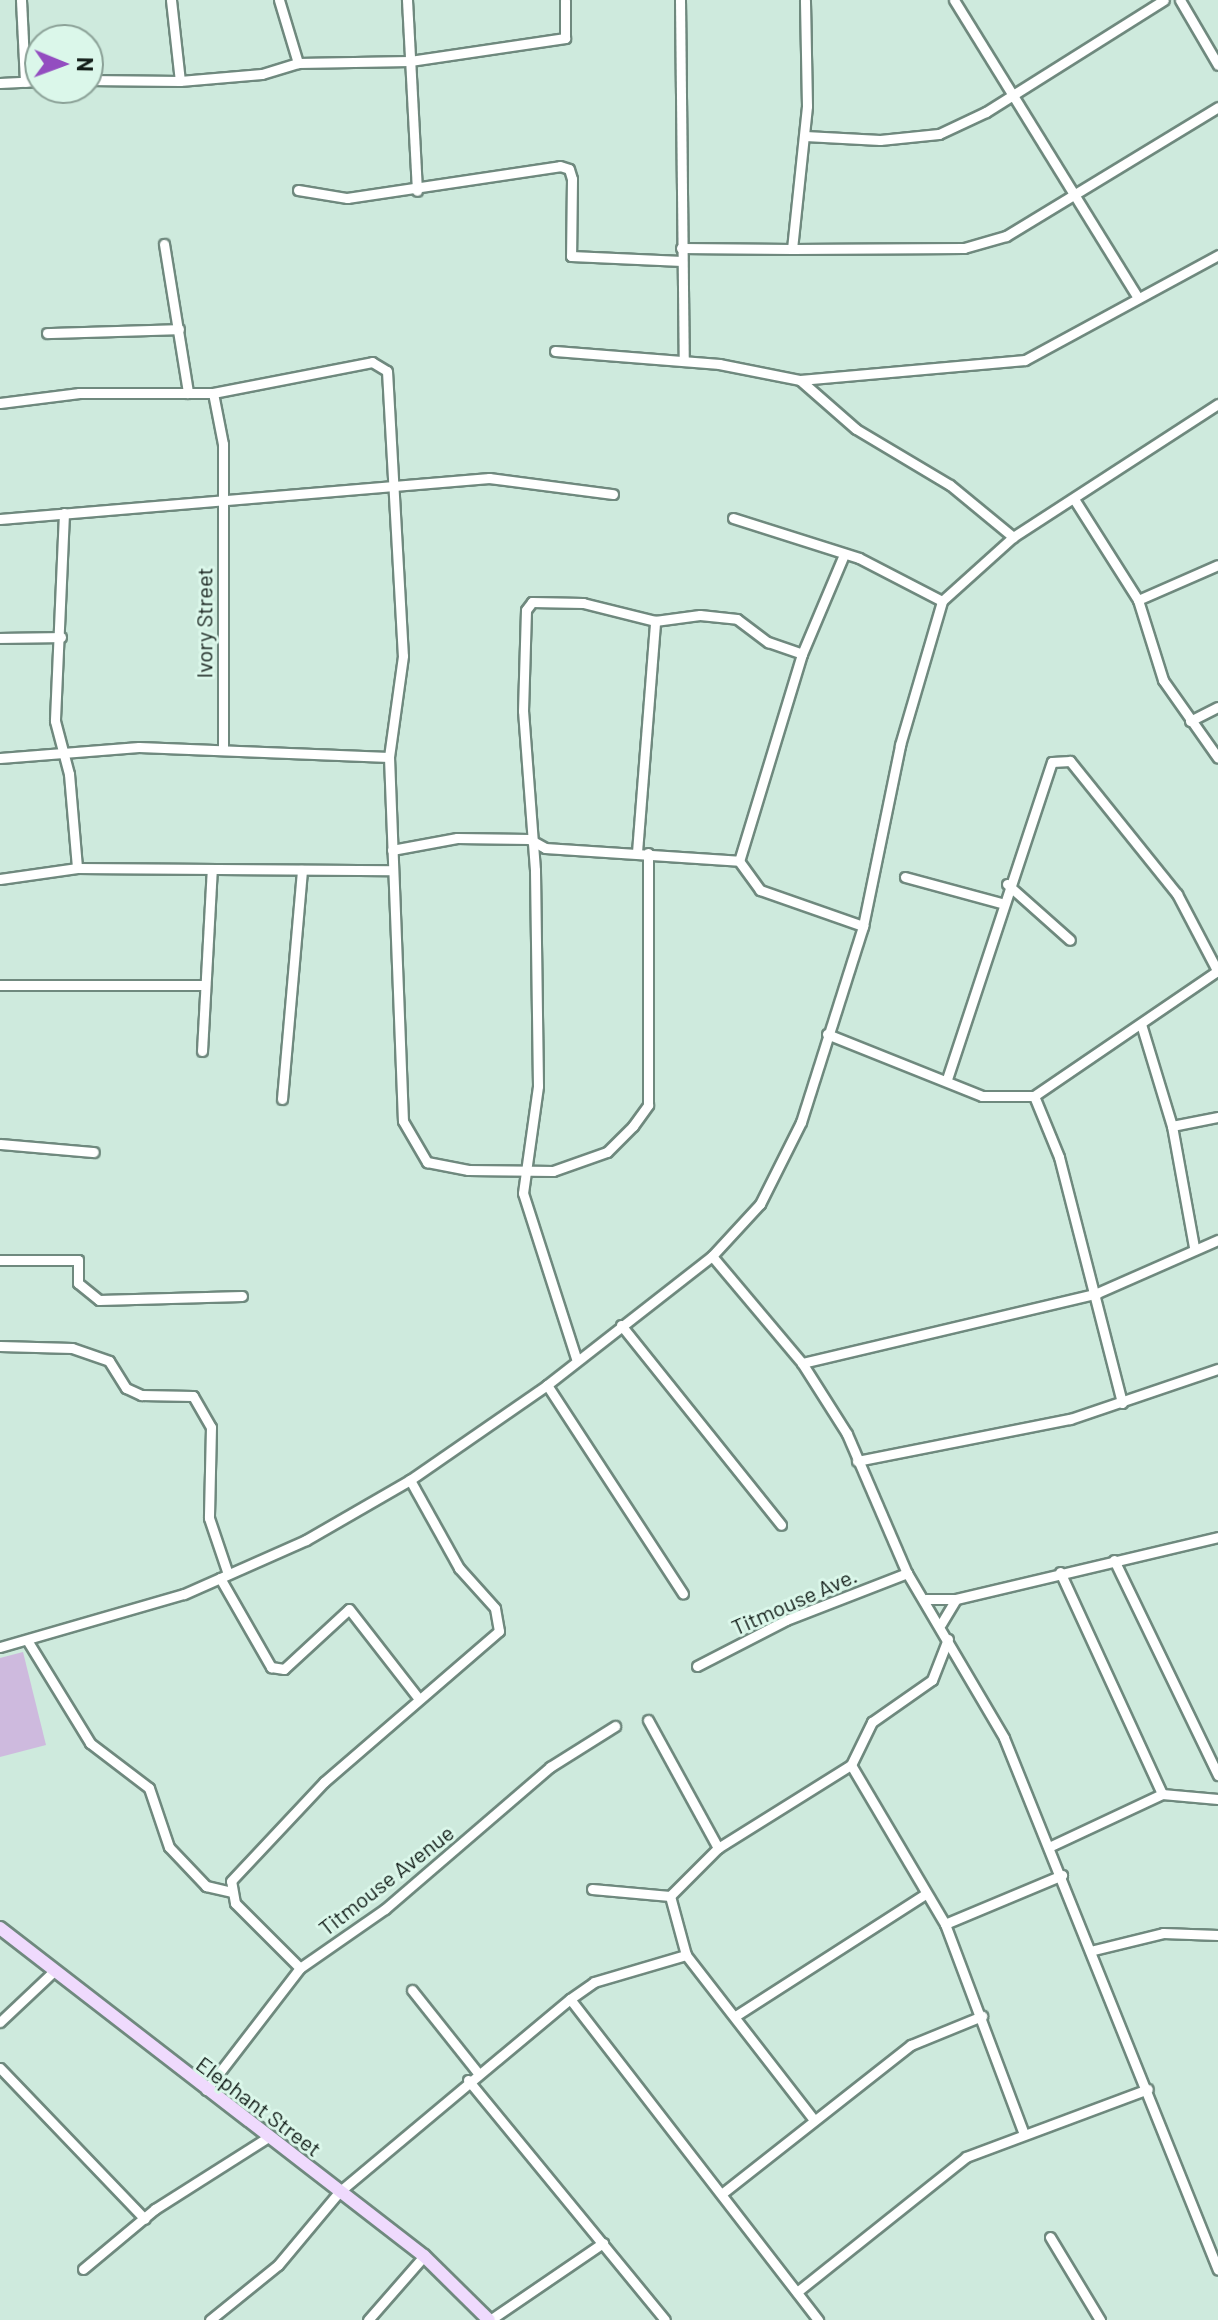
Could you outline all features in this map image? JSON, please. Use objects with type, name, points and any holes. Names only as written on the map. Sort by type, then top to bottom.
[{"type":"main road","name":"Elephant Street","points":[[0,1928],[267,2138],[424,2256],[490,2320]]},
{"type":"street","points":[[21,0],[24,62]]},
{"type":"street","points":[[171,0],[180,81]]},
{"type":"street","points":[[279,0],[298,63]]},
{"type":"street","points":[[407,0],[417,191]]},
{"type":"street","points":[[104,80],[180,81],[262,74],[298,63],[410,61],[565,38],[565,0]]},
{"type":"street","points":[[680,0],[684,361]]},
{"type":"street","points":[[792,249],[805,136],[805,0]]},
{"type":"street","points":[[954,0],[1009,98],[1137,296]]},
{"type":"street","points":[[805,136],[880,140],[939,134],[1009,98],[1164,0]]},
{"type":"street","points":[[1180,0],[1218,65]]},
{"type":"street","points":[[0,83],[24,82]]},
{"type":"street","points":[[681,248],[964,248],[1006,236],[1218,107]]},
{"type":"street","points":[[298,190],[334,199],[417,191],[560,166],[569,169],[572,179],[571,256],[682,261]]},
{"type":"street","points":[[164,244],[188,393]]},
{"type":"street","points":[[555,351],[684,361],[800,380],[1025,360],[1137,296],[1218,255]]},
{"type":"street","points":[[47,333],[179,329]]},
{"type":"street","points":[[0,403],[79,393],[213,393],[246,382],[381,362],[387,371],[403,656],[389,757],[403,1121],[412,1143],[427,1162],[445,1167],[522,1171],[583,1165],[607,1152],[648,1105],[643,853],[655,621]]},
{"type":"street","points":[[800,380],[856,429],[950,485],[1013,537]]},
{"type":"street","name":"Ivory Street","points":[[213,393],[222,434],[223,747]]},
{"type":"street","points":[[2,1644],[135,1610],[306,1540],[410,1480],[547,1385],[576,1358],[712,1256],[775,1182],[827,1034],[863,926],[900,745],[942,601],[1013,537],[1218,404]]},
{"type":"street","points":[[0,519],[505,478],[613,494]]},
{"type":"street","points":[[1074,499],[1138,600],[1163,680],[1218,758]]},
{"type":"street","points":[[64,513],[55,721],[64,752],[77,868]]},
{"type":"street","points":[[733,518],[843,557],[859,558],[942,601]]},
{"type":"street","points":[[739,861],[802,654],[843,557]]},
{"type":"street","points":[[1138,600],[1218,565]]},
{"type":"street","points":[[576,1358],[540,1252],[522,1171],[538,1086],[535,870],[529,839],[526,610],[532,602],[562,601],[655,621],[700,615],[737,619],[768,642],[802,654]]},
{"type":"street","points":[[0,638],[61,637]]},
{"type":"street","points":[[1190,721],[1218,707]]},
{"type":"street","points":[[0,758],[64,752],[223,747],[389,757]]},
{"type":"street","points":[[827,1034],[947,1079],[982,1096],[1034,1096],[1218,971],[1177,894],[1070,761],[1052,762],[1007,884],[947,1079]]},
{"type":"street","points":[[392,850],[457,838],[529,839],[545,848],[739,861],[760,890],[863,926]]},
{"type":"street","points":[[0,879],[77,868],[393,870]]},
{"type":"street","points":[[202,1051],[212,869]]},
{"type":"street","points":[[282,1099],[302,870]]},
{"type":"street","points":[[905,877],[1001,903]]},
{"type":"street","points":[[1007,884],[1070,940]]},
{"type":"street","points":[[0,985],[205,985]]},
{"type":"street","points":[[1141,1024],[1172,1126],[1194,1247]]},
{"type":"street","points":[[1034,1096],[1047,1115],[1097,1293],[1122,1403]]},
{"type":"street","points":[[1172,1126],[1218,1117]]},
{"type":"street","points":[[0,1144],[94,1152]]},
{"type":"street","points":[[802,1363],[1097,1293],[1194,1247],[1218,1240]]},
{"type":"street","points":[[712,1256],[802,1363],[857,1461],[907,1573],[941,1624],[1004,1738],[1094,1950],[1218,2268]]},
{"type":"street","points":[[0,1260],[78,1260],[78,1283],[99,1300],[242,1296]]},
{"type":"street","points":[[621,1325],[781,1525]]},
{"type":"street","points":[[0,1346],[72,1348],[109,1361],[126,1388],[141,1395],[193,1396],[211,1427],[209,1518],[224,1576],[271,1667],[284,1669],[349,1609],[419,1699]]},
{"type":"street","points":[[857,1461],[973,1441],[1122,1403],[1218,1369]]},
{"type":"street","points":[[547,1385],[683,1594]]},
{"type":"street","points":[[231,1892],[231,1881],[324,1782],[499,1631],[495,1608],[459,1568],[410,1480]]},
{"type":"street","points":[[926,1599],[956,1599],[1218,1537]]},
{"type":"street","points":[[1114,1560],[1218,1775]]},
{"type":"street","points":[[1060,1572],[1162,1794]]},
{"type":"street","name":"Titmouse Ave.","points":[[697,1666],[786,1620],[907,1573]]},
{"type":"street","points":[[941,1624],[956,1599]]},
{"type":"street","points":[[670,1896],[718,1848],[851,1765],[872,1722],[932,1680],[948,1639]]},
{"type":"street","points":[[27,1640],[90,1743],[149,1788],[169,1847],[206,1886],[231,1892],[300,1968]]},
{"type":"street","points":[[648,1720],[718,1848]]},
{"type":"street","name":"Titmouse Avenue","points":[[206,2090],[300,1968],[385,1909],[550,1767],[615,1726]]},
{"type":"street","points":[[851,1765],[924,1895],[945,1924],[1023,2131]]},
{"type":"street","points":[[1051,1846],[1162,1794],[1218,1799]]},
{"type":"street","points":[[945,1924],[1062,1875]]},
{"type":"street","points":[[592,1889],[670,1896]]},
{"type":"street","points":[[737,2015],[924,1895]]},
{"type":"street","points":[[670,1896],[686,1955],[737,2015],[813,2119]]},
{"type":"street","points":[[1094,1950],[1163,1933],[1218,1935]]},
{"type":"street","points":[[210,2320],[278,2265],[339,2192],[468,2080],[570,1999],[594,1982],[686,1955]]},
{"type":"street","points":[[0,2022],[53,1972]]},
{"type":"street","points":[[412,1990],[478,2073]]},
{"type":"street","points":[[570,1999],[724,2192],[818,2320]]},
{"type":"street","points":[[724,2192],[911,2045],[982,2016]]},
{"type":"street","points":[[0,2068],[145,2219]]},
{"type":"street","points":[[468,2080],[665,2320]]},
{"type":"street","points":[[797,2292],[966,2157],[1023,2131],[1148,2089]]},
{"type":"street","points":[[83,2269],[145,2219],[267,2138]]},
{"type":"street","points":[[1050,2237],[1100,2320]]},
{"type":"street","points":[[490,2320],[603,2243]]},
{"type":"street","points":[[368,2320],[424,2256]]},
{"type":"shaded area","points":[[23,1652],[46,1745],[0,1757],[0,1658]]}]
